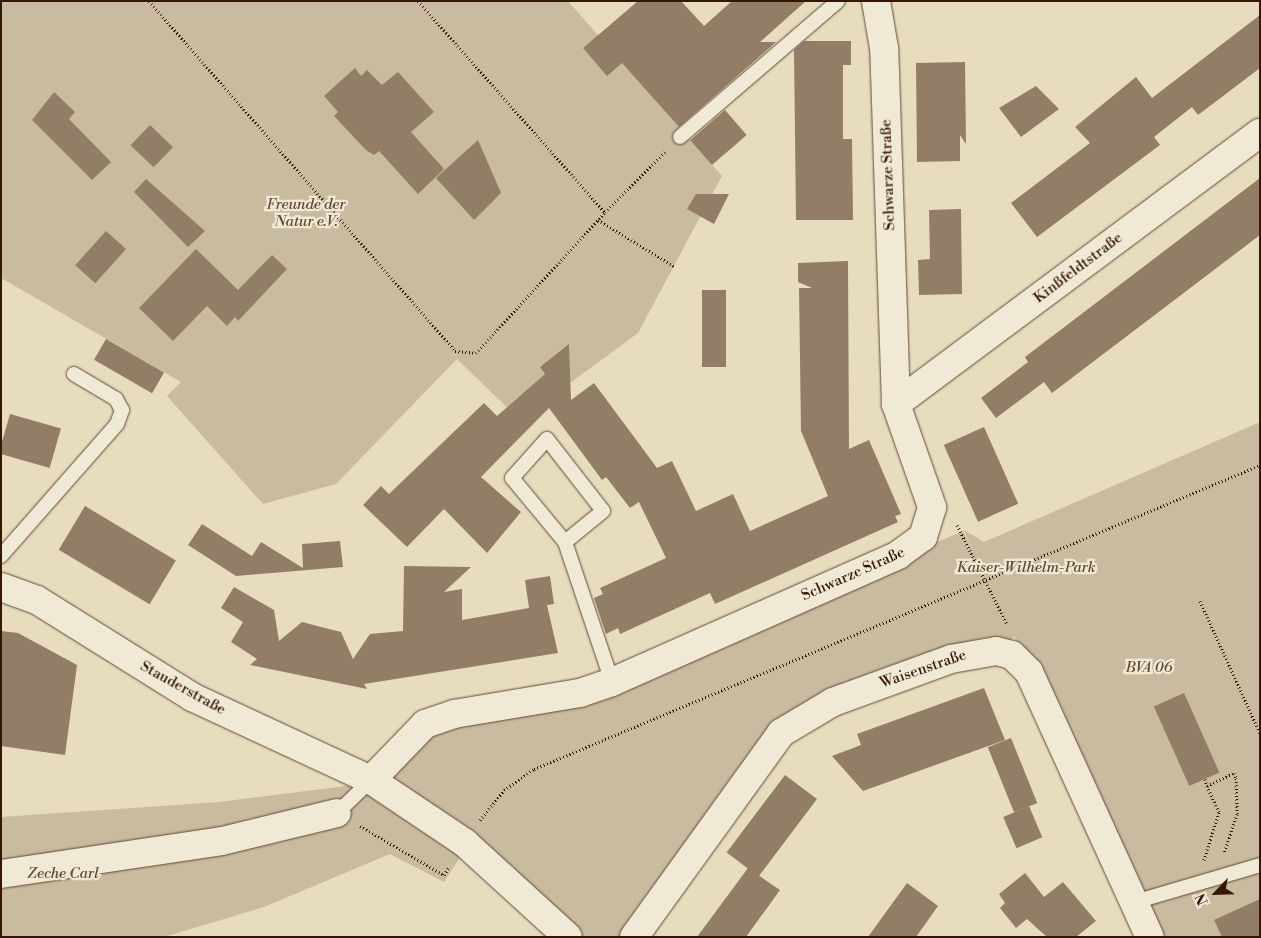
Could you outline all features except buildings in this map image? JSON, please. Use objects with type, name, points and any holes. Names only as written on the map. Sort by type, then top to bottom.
[{"type":"street","name":"Schwarze Straße","points":[[371,780],[415,731],[439,718],[580,693],[612,682],[911,548],[930,524],[932,507],[896,404],[884,48],[876,1]]},
{"type":"street","name":"Kinßfeldtstraße","points":[[896,404],[1260,133]]},
{"type":"street","name":"Stauderstraße","points":[[1,587],[37,600],[192,697],[371,780],[465,843],[568,937]]},
{"type":"street","name":"Waisenstraße","points":[[634,937],[782,734],[833,702],[951,659],[973,652],[1012,655]]},
{"type":"street","points":[[1012,655],[1028,672],[1131,903],[1150,937]]},
{"type":"street","points":[[1,874],[222,841],[337,813]]},
{"type":"lane","points":[[680,137],[838,1]]},
{"type":"lane","points":[[1,556],[117,424],[122,410],[116,399],[74,374]]},
{"type":"lane","points":[[565,542],[602,511],[547,439],[512,478],[565,542],[612,682]]},
{"type":"lane","points":[[337,813],[371,780]]},
{"type":"lane","points":[[1131,903],[1260,865]]},
{"type":"path","points":[[149,1],[455,351],[476,353],[605,212],[680,137]]},
{"type":"path","points":[[418,1],[605,212]]},
{"type":"path","points":[[598,220],[674,266]]},
{"type":"path","points":[[337,813],[444,875],[504,790],[534,769],[986,578],[1260,465]]},
{"type":"path","points":[[932,507],[964,530],[1014,640],[1012,655]]},
{"type":"path","points":[[1200,601],[1260,733]]},
{"type":"path","points":[[1207,786],[1234,774],[1236,778],[1237,814],[1222,860]]},
{"type":"path","points":[[1203,883],[1200,871],[1219,812],[1204,780]]},
{"type":"green space","name":"Freunde der Natur e.V.","points":[[1,1],[568,1],[722,176],[638,333],[520,420],[457,359],[336,484],[263,504],[167,396],[181,382],[1,278]]},
{"type":"green space","points":[[1260,422],[1260,937],[1152,937],[1014,636],[1011,642],[790,729],[632,937],[570,937],[374,781],[417,734],[580,697],[963,531],[970,545],[964,530],[984,542]]},
{"type":"green space","name":"Zeche Carl","points":[[370,783],[467,847],[444,882],[390,854],[264,907],[164,937],[1,937],[1,817],[219,802]]},
{"type":"park label","name":"Kaiser-Wilhelm-Park","points":[[1026,568]]},
{"type":"park label","name":"BVA 06","points":[[1149,668]]}]
